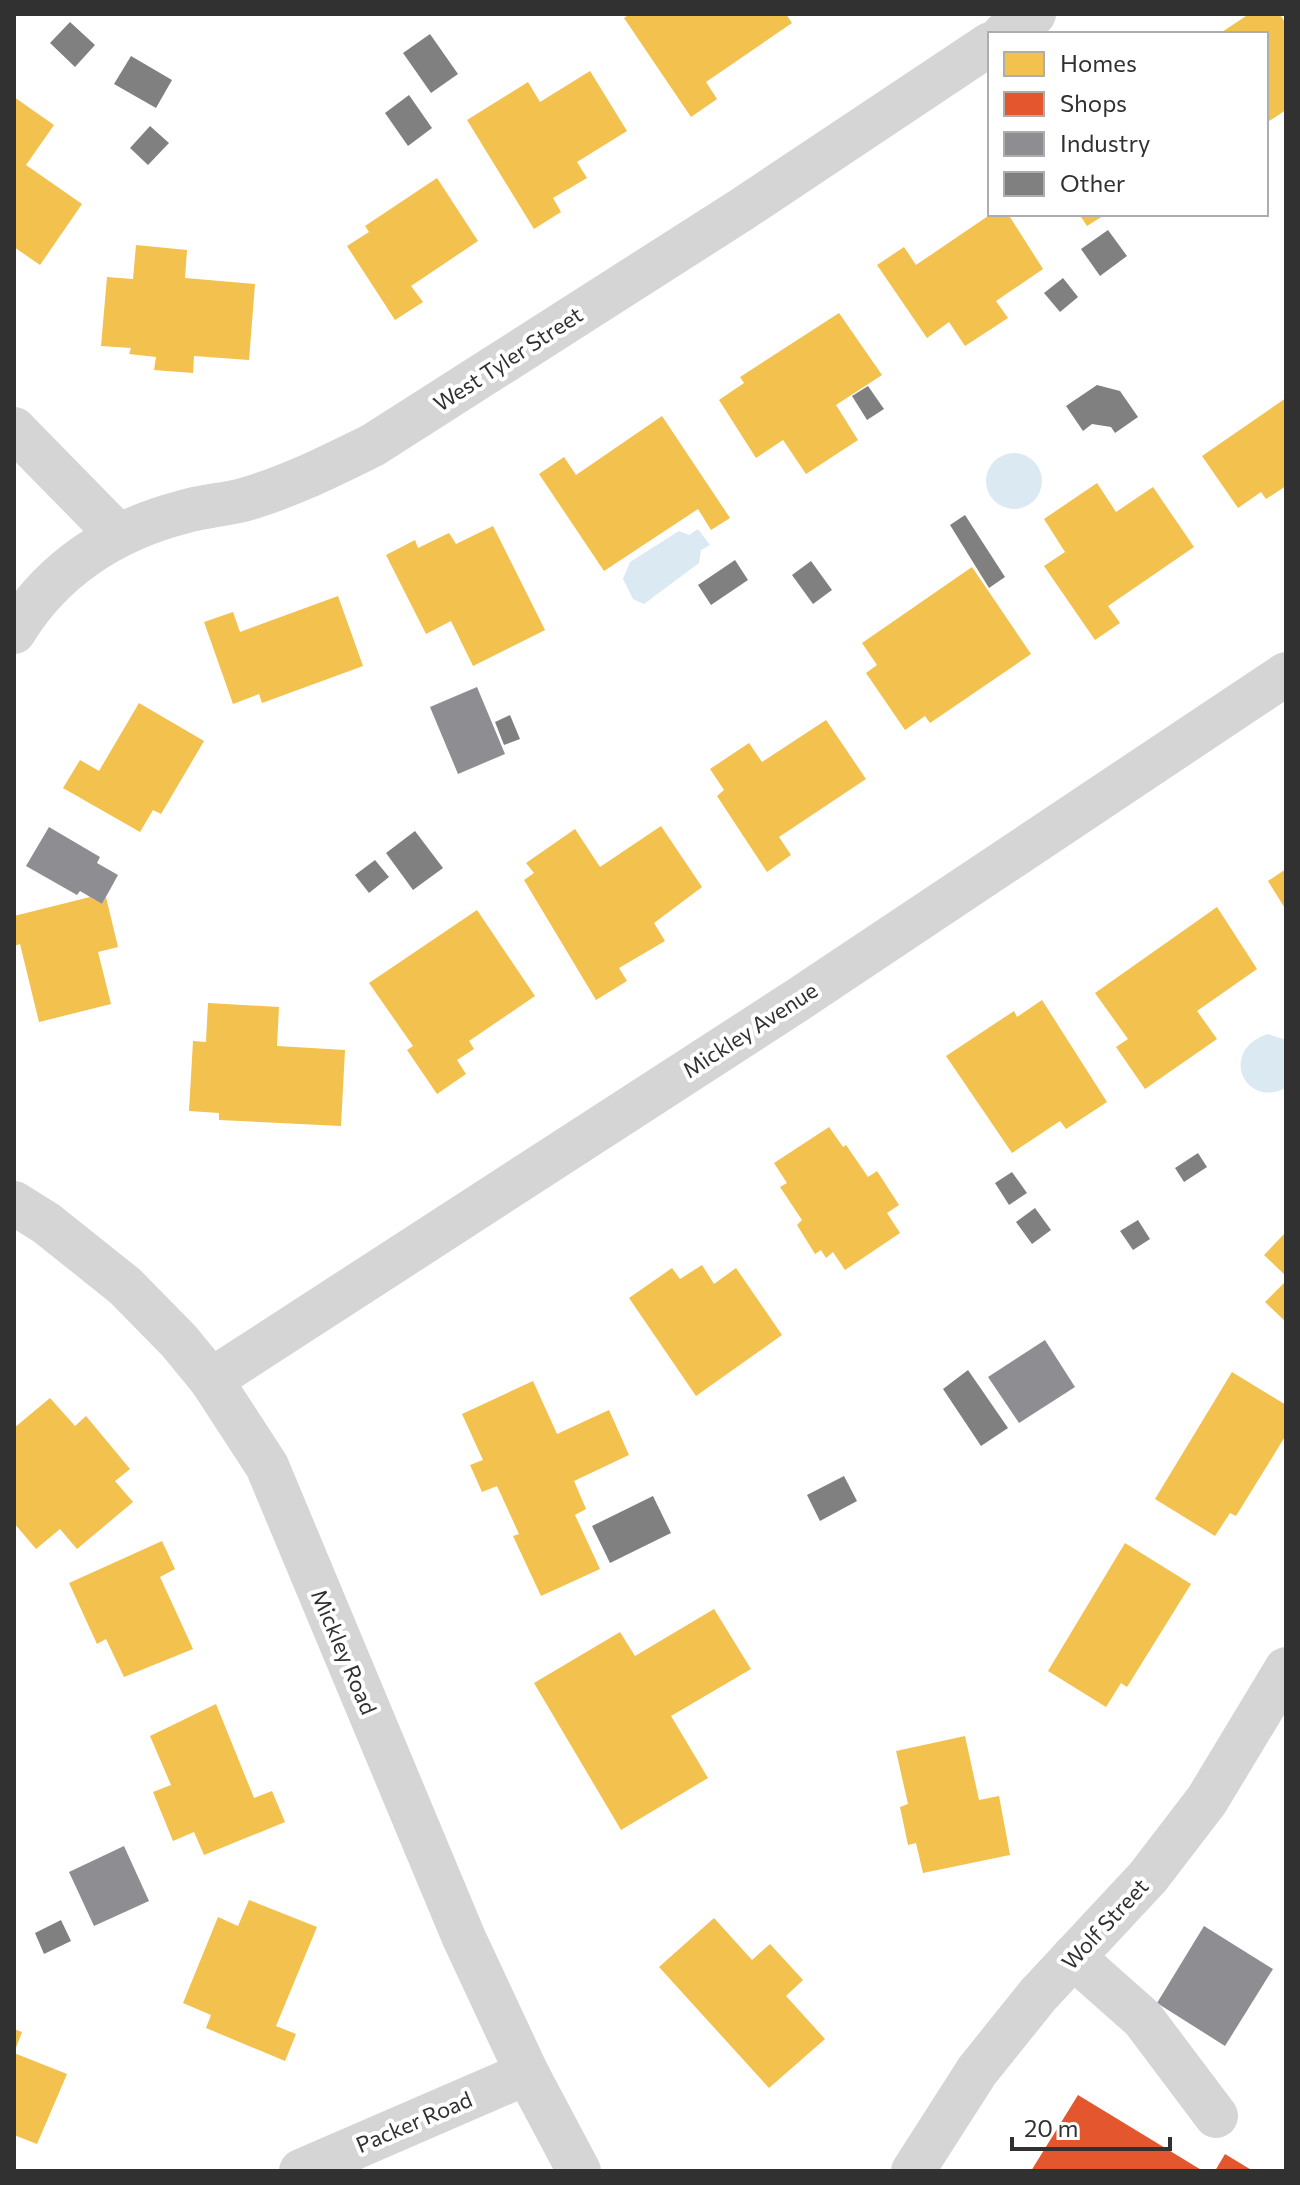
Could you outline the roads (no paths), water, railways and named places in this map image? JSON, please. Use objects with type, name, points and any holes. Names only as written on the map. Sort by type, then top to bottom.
[{"type":"street","points":[[1007,32],[1034,14]]},
{"type":"street","name":"West Tyler Street","points":[[14,632],[27,611],[61,573],[117,534],[182,512],[243,500],[309,477],[373,445],[741,210],[988,45]]},
{"type":"street","points":[[14,429],[117,534]]},
{"type":"street","name":"Mickley Avenue","points":[[211,1380],[809,992],[1286,674]]},
{"type":"street","name":"Mickley Road","points":[[14,1203],[46,1223],[125,1286],[179,1341],[211,1380],[267,1466],[464,1938],[527,2073],[579,2171]]},
{"type":"street","name":"Wolf Street","points":[[913,2171],[977,2071],[1038,1995],[1148,1877],[1207,1800],[1286,1669]]},
{"type":"street","points":[[1073,1957],[1143,2019],[1216,2116]]},
{"type":"street","name":"Packer Road","points":[[301,2171],[527,2073]]}]
